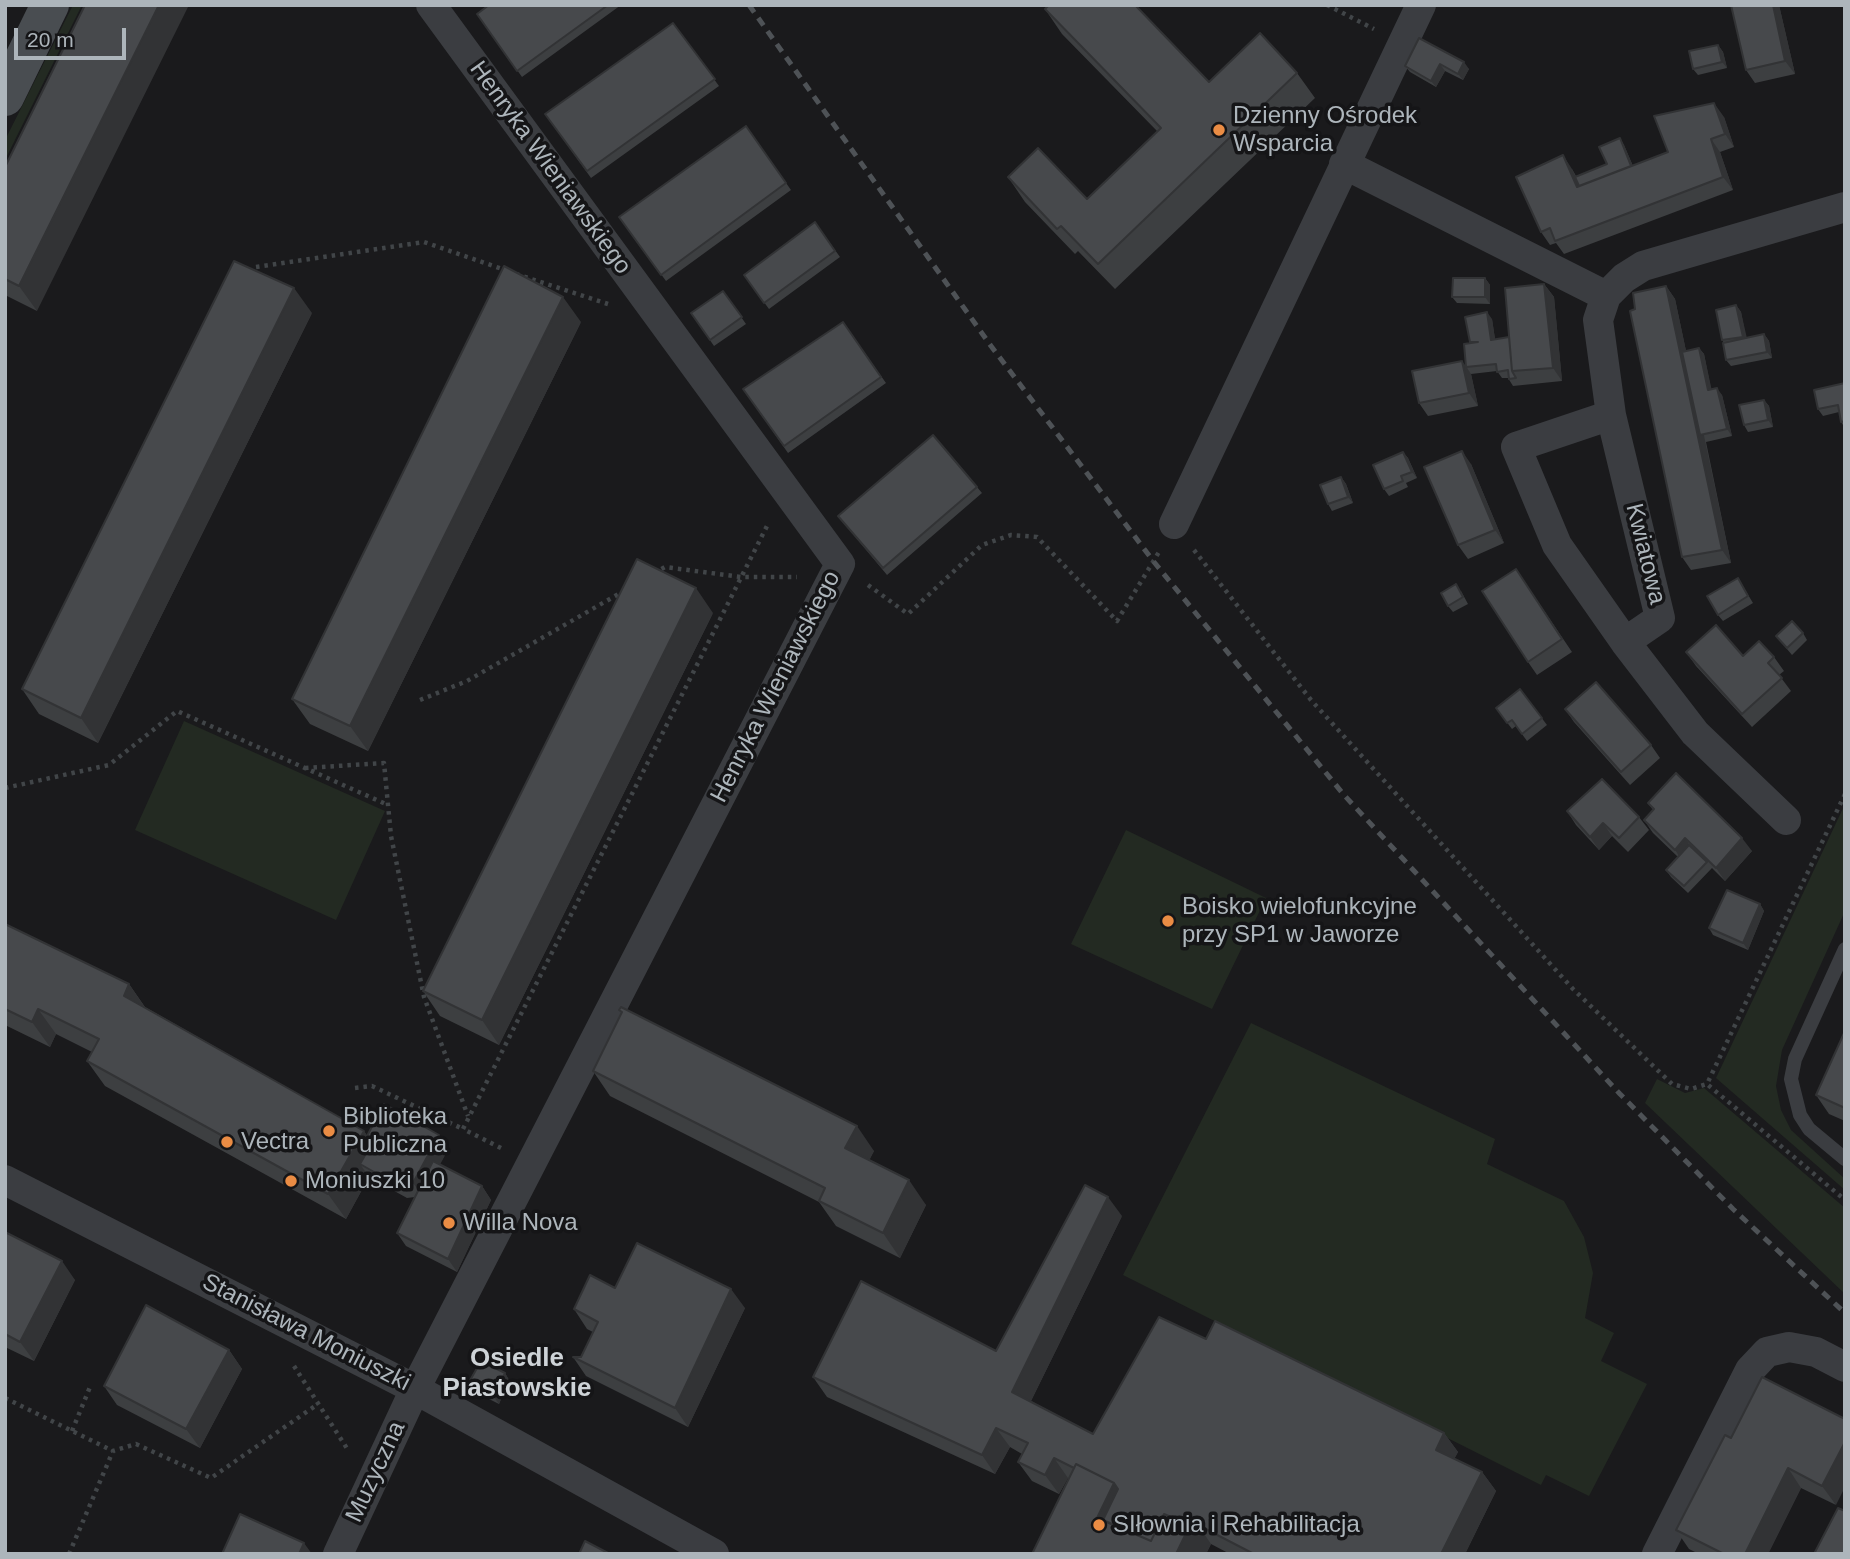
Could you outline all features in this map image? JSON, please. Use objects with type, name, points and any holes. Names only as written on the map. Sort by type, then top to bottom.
[{"type":"main road","points":[[5,97],[50,5]]},
{"type":"street","name":"Henryka Wieniawskiego","points":[[415,1389],[837,571],[786,489],[430,5]]},
{"type":"street","points":[[1174,524],[1421,5]]},
{"type":"street","points":[[1344,164],[1606,296],[1643,266],[1845,206]]},
{"type":"street","name":"Kwiatowa","points":[[1606,296],[1598,320],[1611,415],[1660,618],[1625,642]]},
{"type":"street","points":[[1611,415],[1516,447],[1557,545],[1625,642],[1695,733],[1786,820]]},
{"type":"street","name":"Stanisława Moniuszki","points":[[5,1180],[415,1389],[714,1554]]},
{"type":"street","points":[[1657,1554],[1750,1370],[1767,1352],[1789,1347],[1815,1352],[1845,1367]]},
{"type":"street","name":"Muzyczna","points":[[338,1554],[415,1389]]},
{"type":"lane","points":[[1845,949],[1795,1059],[1791,1079],[1800,1115],[1809,1129],[1845,1158]]},
{"type":"path","points":[[1326,5],[1402,43]]},
{"type":"path","points":[[256,267],[424,242],[608,304]]},
{"type":"path","points":[[463,1129],[786,489]]},
{"type":"path","points":[[642,580],[665,567],[741,577],[837,571],[908,614],[982,545],[1012,536],[1037,537],[1117,621],[1174,524],[1311,700],[1573,989],[1672,1084],[1691,1089],[1707,1084],[1845,794]]},
{"type":"path","points":[[420,700],[467,681],[630,587]]},
{"type":"path","points":[[5,788],[109,765],[177,711],[388,805]]},
{"type":"path","points":[[305,768],[384,763],[391,836],[424,997],[469,1117]]},
{"type":"path","points":[[1707,1084],[1845,1200]]},
{"type":"path","points":[[355,1088],[372,1086],[531,1164]]},
{"type":"path","points":[[293,1364],[354,1459]]},
{"type":"path","points":[[72,1431],[90,1387]]},
{"type":"path","points":[[5,1398],[113,1451],[136,1444],[211,1478],[318,1404]]},
{"type":"path","points":[[69,1554],[113,1451]]},
{"type":"shaded area","points":[[73,5],[82,5],[5,160],[5,140]]},
{"type":"shaded area","points":[[184,721],[385,811],[336,920],[135,830]]},
{"type":"shaded area","points":[[1845,804],[1845,911],[1782,1050],[1776,1086],[1781,1110],[1791,1130],[1845,1179],[1845,1190],[1716,1078]]},
{"type":"shaded area","name":"Boisko wielofunkcyjne przy SP1 w Jaworze","points":[[1126,830],[1266,898],[1212,1009],[1071,944]]},
{"type":"shaded area","points":[[1251,1023],[1495,1139],[1487,1164],[1564,1201],[1584,1237],[1593,1273],[1585,1318],[1614,1333],[1601,1361],[1647,1384],[1589,1496],[1546,1475],[1541,1485],[1123,1275]]},
{"type":"shaded area","points":[[1657,1079],[1685,1093],[1704,1088],[1845,1208],[1845,1294],[1645,1103]]},
{"type":"building","points":[[85,5],[159,5],[19,286],[5,279],[5,167]]},
{"type":"building","points":[[489,5],[608,5],[517,71],[477,14]]},
{"type":"building","name":"Dzienny Ośrodek Wsparcia","points":[[1049,5],[1135,5],[1209,82],[1260,33],[1297,73],[1098,264],[1061,226],[1057,229],[1008,177],[1038,148],[1087,199],[1161,128],[1045,9]]},
{"type":"building","points":[[1731,5],[1773,5],[1785,61],[1746,70]]},
{"type":"building","points":[[673,23],[715,79],[587,171],[545,114]]},
{"type":"building","points":[[1419,38],[1464,62],[1458,74],[1440,64],[1431,81],[1405,66]]},
{"type":"building","points":[[1718,45],[1722,62],[1693,69],[1689,51]]},
{"type":"building","points":[[1714,103],[1725,134],[1711,139],[1723,177],[1555,241],[1550,228],[1541,232],[1516,177],[1563,155],[1577,187],[1668,152],[1654,116]]},
{"type":"building","points":[[746,126],[786,183],[661,275],[619,217]]},
{"type":"building","points":[[1620,138],[1631,166],[1579,186],[1575,177],[1607,164],[1599,147]]},
{"type":"building","points":[[815,222],[835,251],[764,303],[744,275]]},
{"type":"building","points":[[234,261],[294,288],[81,718],[22,689]]},
{"type":"building","points":[[504,266],[563,297],[350,726],[292,699]]},
{"type":"building","points":[[1453,278],[1485,278],[1485,297],[1452,297]]},
{"type":"building","points":[[1544,284],[1553,368],[1512,371],[1505,288]]},
{"type":"building","points":[[1666,286],[1722,550],[1682,557],[1630,311],[1635,309],[1633,293]]},
{"type":"building","points":[[723,291],[742,317],[710,340],[691,313]]},
{"type":"building","points":[[1736,305],[1743,337],[1722,340],[1716,310]]},
{"type":"building","points":[[1487,312],[1491,340],[1509,337],[1512,371],[1516,378],[1509,379],[1508,370],[1497,372],[1496,364],[1466,367],[1464,344],[1478,342],[1470,342],[1465,317]]},
{"type":"building","points":[[843,322],[881,377],[784,446],[743,389]]},
{"type":"building","points":[[1764,334],[1767,352],[1726,360],[1723,343]]},
{"type":"building","points":[[1699,348],[1708,390],[1717,388],[1727,429],[1700,435],[1682,352]]},
{"type":"building","points":[[1462,361],[1469,393],[1419,403],[1412,371]]},
{"type":"building","points":[[1845,383],[1845,421],[1841,422],[1838,405],[1818,409],[1814,390]]},
{"type":"building","points":[[1764,400],[1768,420],[1744,425],[1739,405]]},
{"type":"building","points":[[933,435],[977,487],[883,568],[838,516]]},
{"type":"building","points":[[1462,451],[1495,530],[1458,545],[1424,467]]},
{"type":"building","points":[[1403,452],[1412,472],[1401,476],[1403,481],[1384,489],[1373,465]]},
{"type":"building","points":[[1341,477],[1348,497],[1328,504],[1320,485]]},
{"type":"building","points":[[637,559],[696,588],[482,1020],[423,991]]},
{"type":"building","points":[[1516,569],[1562,639],[1528,662],[1482,591]]},
{"type":"building","points":[[1738,578],[1748,596],[1718,615],[1707,596]]},
{"type":"building","points":[[1456,584],[1463,597],[1448,606],[1441,593]]},
{"type":"building","points":[[1792,621],[1803,633],[1787,648],[1776,636]]},
{"type":"building","points":[[1716,625],[1743,656],[1759,641],[1774,657],[1768,663],[1782,678],[1742,714],[1686,652]]},
{"type":"building","points":[[1596,682],[1651,745],[1621,772],[1565,709]]},
{"type":"building","points":[[1520,689],[1542,718],[1522,734],[1512,720],[1507,723],[1496,708]]},
{"type":"building","points":[[1676,773],[1742,838],[1716,868],[1685,838],[1675,850],[1644,820],[1654,809],[1648,803]]},
{"type":"building","points":[[1602,779],[1639,817],[1619,838],[1603,823],[1590,837],[1567,811]]},
{"type":"building","points":[[1689,845],[1707,862],[1684,886],[1666,870]]},
{"type":"building","points":[[1727,890],[1760,904],[1743,943],[1709,928]]},
{"type":"building","points":[[5,924],[129,984],[124,996],[364,1131],[328,1194],[87,1061],[99,1039],[38,1009],[32,1022],[5,1009]]},
{"type":"building","points":[[621,1007],[857,1126],[845,1148],[909,1180],[883,1233],[819,1201],[825,1188],[593,1071],[622,1012],[619,1010]]},
{"type":"building","points":[[1845,1031],[1845,1108],[1816,1095]]},
{"type":"building","points":[[384,1104],[439,1135],[413,1183],[397,1185],[360,1164],[372,1143],[367,1136]]},
{"type":"building","name":"Willa Nova","points":[[433,1161],[482,1186],[448,1259],[397,1233]]},
{"type":"building","points":[[1085,1185],[1108,1197],[1012,1392],[1093,1434],[1159,1317],[1206,1339],[1215,1321],[1444,1433],[1436,1450],[1482,1472],[1441,1554],[1254,1554],[1198,1525],[1194,1531],[1190,1525],[1164,1514],[1151,1541],[1103,1520],[1118,1489],[1114,1483],[1076,1464],[1074,1468],[1054,1458],[1045,1475],[1018,1462],[1028,1443],[996,1428],[982,1455],[813,1377],[861,1281],[996,1351]]},
{"type":"building","points":[[5,1232],[62,1261],[20,1342],[5,1334]]},
{"type":"building","points":[[637,1243],[731,1289],[675,1408],[573,1357],[581,1357],[598,1322],[574,1309],[590,1275],[615,1288]]},
{"type":"building","points":[[146,1305],[229,1350],[186,1429],[104,1386]]},
{"type":"building","points":[[481,1361],[505,1373],[494,1397],[468,1384]]},
{"type":"building","points":[[1762,1377],[1845,1419],[1845,1442],[1822,1486],[1788,1468],[1745,1554],[1724,1554],[1676,1530],[1725,1435],[1731,1438]]},
{"type":"building","points":[[1076,1464],[1114,1483],[1097,1518],[1151,1541],[1164,1514],[1190,1525],[1176,1554],[1032,1554]]},
{"type":"building","points":[[1838,1508],[1845,1511],[1845,1554],[1814,1554]]},
{"type":"building","points":[[240,1514],[304,1543],[299,1554],[222,1554]]},
{"type":"building","points":[[585,1541],[610,1554],[579,1554]]},
{"type":"railway","points":[[749,5],[991,346],[1154,562],[1344,795],[1620,1094],[1733,1209],[1845,1313]]},
{"type":"place","name":"Dzienny Ośrodek Wsparcia","points":[[1219,130]]},
{"type":"place","name":"Boisko wielofunkcyjne przy SP1 w Jaworze","points":[[1168,921]]},
{"type":"place","name":"Biblioteka Publiczna","points":[[329,1131]]},
{"type":"place","name":"Vectra","points":[[227,1142]]},
{"type":"place","name":"Moniuszki 10","points":[[291,1181]]},
{"type":"place","name":"Willa Nova","points":[[449,1223]]},
{"type":"place","name":"SIłownia i Rehabilitacja","points":[[1099,1525]]},
{"type":"district","name":"Osiedle Piastowskie","points":[[517,1374]]}]
